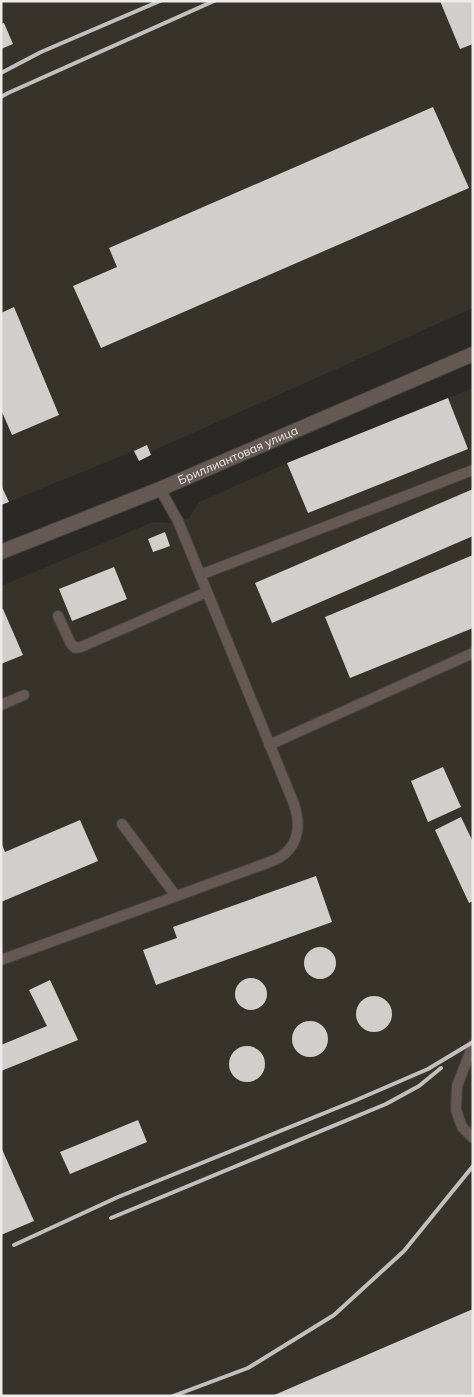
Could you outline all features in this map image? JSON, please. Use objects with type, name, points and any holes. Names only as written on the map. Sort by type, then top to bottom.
[{"type":"street","name":"Бриллиантовая улица","points":[[1,552],[160,489],[473,354]]},
{"type":"lane","points":[[200,575],[473,470]]},
{"type":"lane","points":[[1,960],[267,863],[282,856],[293,843],[298,828],[298,816],[178,521],[160,489]]},
{"type":"lane","points":[[58,616],[71,644],[75,648],[206,592]]},
{"type":"lane","points":[[269,745],[473,654]]},
{"type":"lane","points":[[1,705],[24,695]]},
{"type":"lane","points":[[122,824],[176,896]]},
{"type":"lane","points":[[473,1045],[457,1086],[456,1110],[462,1128],[473,1138]]},
{"type":"shaded area","points":[[1,1],[473,1],[473,308],[150,452],[151,455],[139,461],[134,451],[1,505]]},
{"type":"shaded area","points":[[473,388],[473,1396],[1,1396],[1,586],[153,522],[169,523],[189,518],[199,502],[287,463]]},
{"type":"building","points":[[440,1],[473,1],[473,44],[460,49]]},
{"type":"building","points":[[4,23],[13,44],[1,49],[1,24]]},
{"type":"building","points":[[433,107],[469,188],[101,348],[73,286],[117,267],[109,248]]},
{"type":"building","points":[[14,307],[59,415],[12,435],[1,413],[1,313]]},
{"type":"building","points":[[448,398],[468,449],[308,513],[287,463]]},
{"type":"building","points":[[147,445],[151,455],[139,461],[134,451]]},
{"type":"building","points":[[1,485],[9,502],[1,505]]},
{"type":"building","points":[[473,489],[473,536],[272,623],[255,583]]},
{"type":"building","points":[[165,532],[170,546],[153,552],[148,539]]},
{"type":"building","points":[[473,555],[473,628],[350,678],[325,617]]},
{"type":"building","points":[[114,567],[127,599],[72,621],[59,589]]},
{"type":"building","points":[[3,609],[23,655],[1,664],[1,610]]},
{"type":"building","points":[[443,767],[461,807],[428,822],[411,781]]},
{"type":"building","points":[[461,817],[473,842],[473,901],[469,903],[435,830]]},
{"type":"building","points":[[80,820],[98,861],[1,902],[1,842],[5,852]]},
{"type":"building","points":[[316,876],[332,922],[156,985],[143,950],[177,938],[173,927]]},
{"type":"building","points":[[320,947],[331,952],[336,963],[331,974],[320,979],[309,974],[304,963],[309,952]]},
{"type":"building","points":[[251,978],[262,983],[267,994],[262,1005],[251,1010],[240,1005],[235,994],[240,983]]},
{"type":"building","points":[[50,980],[78,1040],[1,1071],[1,1045],[47,1026],[29,990]]},
{"type":"building","points":[[374,996],[381,997],[387,1001],[391,1007],[391,1021],[387,1027],[381,1031],[374,1032],[367,1031],[361,1027],[357,1021],[356,1014],[357,1007],[361,1001],[367,997]]},
{"type":"building","points":[[310,1021],[317,1022],[323,1026],[327,1032],[327,1046],[323,1052],[317,1056],[310,1057],[303,1056],[297,1052],[293,1046],[292,1039],[293,1032],[297,1026],[303,1022]]},
{"type":"building","points":[[247,1046],[254,1047],[260,1051],[264,1057],[264,1071],[260,1077],[254,1081],[247,1082],[240,1081],[234,1077],[230,1071],[229,1064],[230,1057],[234,1051],[240,1047]]},
{"type":"building","points":[[138,1120],[147,1142],[70,1174],[60,1152]]},
{"type":"building","points":[[1,1147],[34,1221],[1,1235]]},
{"type":"building","points":[[473,1309],[473,1396],[272,1396]]},
{"type":"railway","points":[[1,73],[41,52],[160,1]]},
{"type":"railway","points":[[1,97],[214,1]]},
{"type":"railway","points":[[14,1245],[118,1197],[428,1069],[473,1042]]},
{"type":"railway","points":[[111,1218],[386,1104],[419,1086],[441,1068]]},
{"type":"railway","points":[[173,1396],[248,1368],[334,1315],[404,1251],[473,1166]]}]
